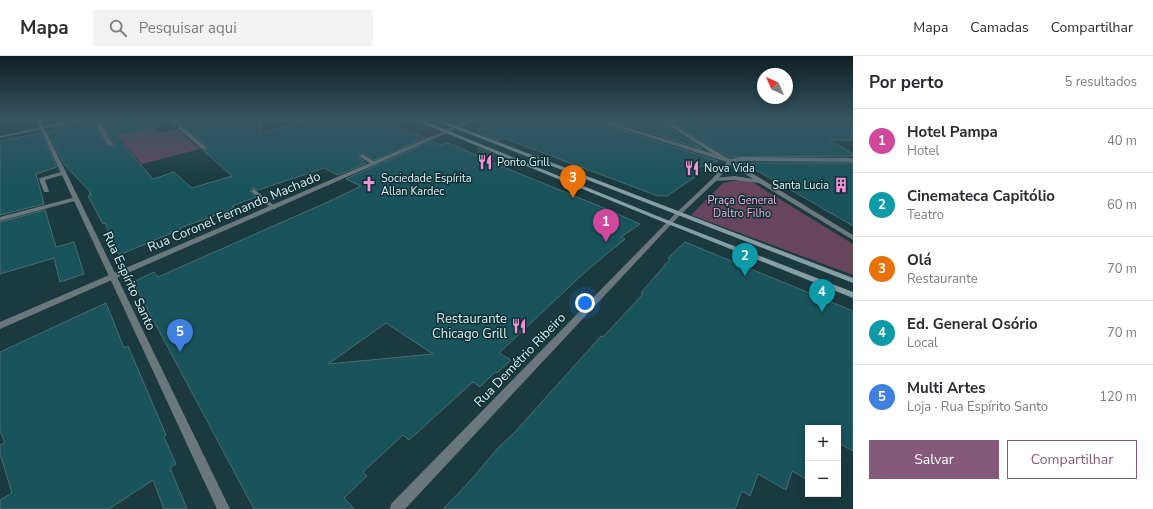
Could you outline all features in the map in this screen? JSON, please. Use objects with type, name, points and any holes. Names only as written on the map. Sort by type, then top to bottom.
[{"type":"main road","points":[[464,140],[853,295]]},
{"type":"main road","points":[[487,140],[853,281]]},
{"type":"street","name":"Rua Espírito Santo","points":[[48,140],[224,509]]},
{"type":"street","points":[[108,140],[110,144]]},
{"type":"street","points":[[195,140],[204,148]]},
{"type":"street","name":"Rua Coronel Fernando Machado","points":[[0,326],[430,140]]},
{"type":"street","points":[[661,140],[731,162],[741,159],[853,160]]},
{"type":"street","points":[[695,140],[853,238]]},
{"type":"street","points":[[362,156],[375,164]]},
{"type":"street","name":"Rua Demétrio Ribeiro","points":[[396,509],[677,214],[731,162]]},
{"type":"street","points":[[46,191],[42,179],[64,173]]},
{"type":"street","points":[[714,180],[744,178],[765,183]]},
{"type":"street","points":[[254,191],[274,208]]},
{"type":"street","points":[[0,219],[76,199]]},
{"type":"green space","points":[[122,140],[190,140],[200,149],[142,164]]},
{"type":"green space","name":"Praça General Daltro Filho","points":[[740,180],[752,182],[853,244],[853,275],[691,215],[723,183]]},
{"type":"building","points":[[44,140],[57,167],[36,174],[44,204],[0,215],[0,141]]},
{"type":"building","points":[[52,140],[104,140],[108,146],[113,146],[114,143],[112,140],[120,140],[153,179],[174,172],[192,188],[232,176],[203,150],[207,150],[207,146],[200,140],[420,140],[374,160],[365,154],[359,154],[359,158],[366,163],[338,175],[324,168],[258,190],[253,188],[250,191],[256,197],[232,206],[235,208],[180,228],[181,229],[119,255],[105,223],[103,224],[88,196],[91,195],[89,193],[91,193],[64,164]]},
{"type":"building","points":[[509,140],[653,140],[718,161],[694,169],[695,177],[667,196],[658,196]]},
{"type":"building","points":[[674,140],[688,140],[702,149]]},
{"type":"building","points":[[701,140],[830,140],[853,154],[853,156],[729,157]]},
{"type":"building","points":[[432,141],[441,145],[446,143],[478,156],[478,148],[494,154],[491,162],[640,224],[621,237],[625,239],[585,272],[499,353],[511,360],[497,373],[495,372],[480,387],[473,382],[409,440],[403,435],[363,472],[367,476],[344,498],[354,509],[254,509],[133,282],[154,272],[158,277],[361,186],[346,179]],"holes":[[[386,323],[433,354],[328,364]]]},
{"type":"building","points":[[743,163],[853,163],[853,226],[798,194]]},
{"type":"building","points":[[45,210],[56,247],[74,242],[84,274],[60,282],[54,258],[0,274],[0,222]]},
{"type":"building","points":[[685,242],[853,311],[853,451],[841,445],[841,425],[805,425],[805,478],[792,471],[786,490],[758,474],[750,496],[742,491],[735,509],[443,509],[601,336],[603,337],[643,294],[641,293],[670,259],[668,258]]},
{"type":"building","points":[[106,303],[124,348],[128,346],[166,435],[164,437],[176,464],[170,468],[187,509],[164,509],[153,480],[109,509],[0,509],[0,500],[12,493],[0,454],[0,445],[5,443],[0,431],[0,352]]},
{"type":"place","name":"Ponto Grill","points":[[485,162]]},
{"type":"place","name":"Nova Vida","points":[[692,168]]},
{"type":"place","name":"Sociedade Espírita Allan Kardec","points":[[369,184]]},
{"type":"place","name":"Santa Lucia","points":[[841,185]]},
{"type":"place","name":"Olá","points":[[573,198]]},
{"type":"place","name":"Hotel Pampa","points":[[606,242]]},
{"type":"place","name":"Cinemateca Capitólio","points":[[745,276]]},
{"type":"place","name":"Ed. General Osório","points":[[822,312]]},
{"type":"place","name":"Restaurante Chicago Grill","points":[[519,326]]},
{"type":"place","name":"Multi Artes","points":[[180,352]]}]
